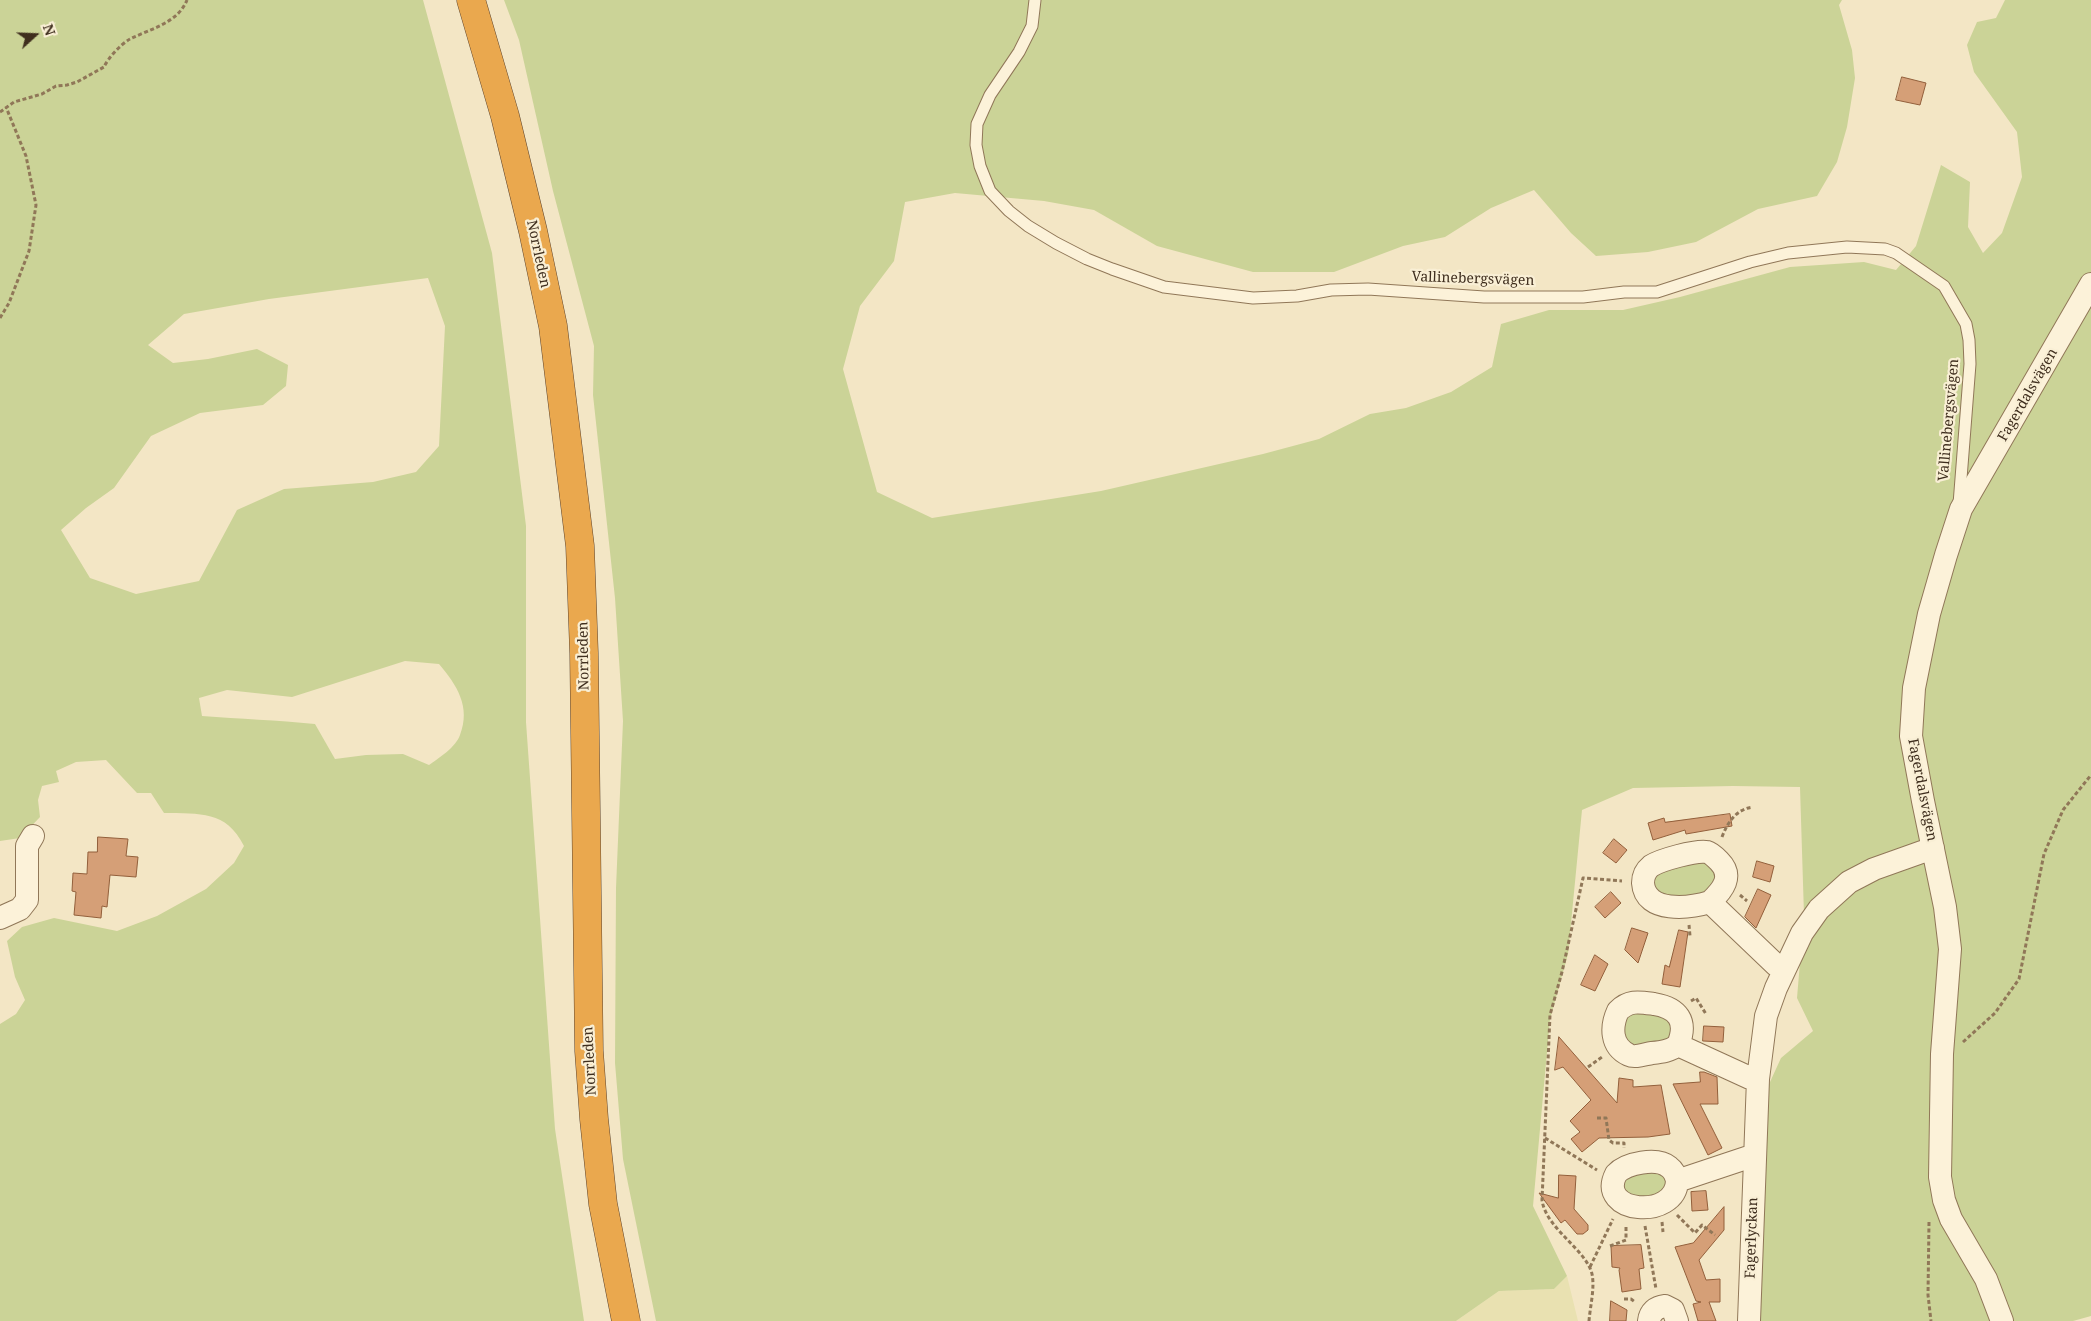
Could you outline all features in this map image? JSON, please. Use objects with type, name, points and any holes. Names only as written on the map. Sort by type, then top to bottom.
[{"type":"highway","name":"Norrleden","points":[[472,0],[505,116],[533,231],[553,326],[580,546],[584,653],[589,1051],[603,1204],[626,1321]]},
{"type":"street","name":"Fagerdalsvägen","points":[[2002,1321],[1986,1279],[1951,1219],[1944,1200],[1940,1177],[1942,1054],[1950,949],[1945,907],[1911,736],[1914,688],[1930,614],[1946,555],[1962,509],[2091,284]]},
{"type":"street","points":[[0,918],[20,909],[27,900],[27,846],[33,836]]},
{"type":"street","name":"Fagerlyckan","points":[[1750,1321],[1758,1079],[1766,1016],[1784,968],[1802,933],[1819,909],[1849,882],[1874,870],[1933,848]]},
{"type":"street","points":[[1700,852],[1710,853],[1725,868],[1726,879],[1719,894],[1710,902],[1671,906],[1660,905],[1649,898],[1643,883],[1646,871],[1658,862],[1700,852]]},
{"type":"street","points":[[1710,902],[1776,965],[1784,968]]},
{"type":"street","points":[[1678,1045],[1750,1078],[1758,1079]]},
{"type":"street","points":[[1677,1181],[1755,1155]]},
{"type":"street","points":[[1643,1163],[1664,1164],[1672,1169],[1677,1181],[1672,1196],[1665,1203],[1658,1206],[1630,1204],[1613,1193],[1620,1172],[1643,1163]]},
{"type":"street","points":[[1654,1314],[1671,1308],[1677,1321]]},
{"type":"lane","name":"Vallinebergsvägen","points":[[1035,0],[1032,26],[1019,52],[990,95],[977,124],[976,144],[980,166],[990,191],[1009,211],[1028,226],[1056,243],[1112,269],[1164,287],[1253,298],[1297,296],[1330,290],[1368,289],[1484,297],[1583,297],[1624,292],[1657,292],[1750,262],[1788,253],[1847,247],[1885,249],[1896,253],[1944,286],[1966,324],[1970,364],[1958,502],[1962,509]]},
{"type":"path","points":[[0,112],[20,100],[42,94],[56,86],[67,86],[91,75],[104,66],[129,40],[155,29],[167,21],[187,0]]},
{"type":"path","points":[[0,318],[9,303],[29,251],[36,205],[26,156],[6,107]]},
{"type":"path","points":[[1942,1054],[1969,1038],[1995,1013],[2019,978],[2044,854],[2063,810],[2091,775]]},
{"type":"path","points":[[1716,858],[1723,851],[1721,839],[1739,810],[1753,807]]},
{"type":"path","points":[[1589,1321],[1592,1280],[1589,1268],[1548,1217],[1542,1200],[1550,1015],[1562,972],[1583,878],[1643,883]]},
{"type":"path","points":[[1544,1137],[1620,1172],[1624,1143],[1610,1141],[1608,1138],[1607,1120],[1597,1118]]},
{"type":"path","points":[[1665,1203],[1695,1233],[1702,1225],[1715,1235]]},
{"type":"path","points":[[1589,1268],[1630,1204]]},
{"type":"path","points":[[1610,1246],[1626,1240],[1630,1204]]},
{"type":"path","points":[[1630,1204],[1654,1314]]},
{"type":"path","points":[[1929,1220],[1928,1295],[1931,1321]]},
{"type":"shaded area","points":[[1567,1276],[1578,1321],[1456,1321],[1499,1291],[1554,1289]]},
{"type":"green space","points":[[0,0],[423,0],[492,253],[526,526],[526,722],[555,1129],[584,1321],[0,1321],[0,1024],[16,1014],[25,1000],[15,977],[7,941],[22,927],[54,918],[117,931],[157,916],[206,889],[234,863],[244,846],[237,834],[229,826],[211,816],[164,813],[151,793],[137,793],[106,760],[76,762],[56,771],[59,782],[42,786],[38,800],[40,817],[20,838],[0,841]],"holes":[[[428,278],[445,326],[439,446],[416,472],[373,482],[284,489],[237,510],[199,581],[136,594],[90,578],[61,530],[86,508],[114,488],[151,436],[200,413],[263,405],[286,386],[288,365],[257,349],[208,359],[173,363],[148,345],[184,314],[269,299]],[[405,661],[439,664],[456,688],[463,706],[463,725],[458,739],[447,752],[429,765],[403,754],[366,755],[335,759],[315,724],[202,716],[199,698],[227,690],[292,697]]]},
{"type":"green space","points":[[504,0],[1842,0],[1839,5],[1852,50],[1855,78],[1847,127],[1837,162],[1817,196],[1758,209],[1696,242],[1648,252],[1596,256],[1571,233],[1534,190],[1491,208],[1445,237],[1403,246],[1334,272],[1253,272],[1157,246],[1094,210],[1044,201],[955,193],[905,202],[894,261],[860,306],[843,369],[877,492],[932,518],[1101,491],[1263,454],[1319,439],[1370,414],[1406,408],[1451,392],[1492,367],[1501,324],[1549,310],[1623,310],[1680,297],[1790,267],[1864,262],[1896,270],[1916,246],[1941,165],[1970,182],[1968,227],[1983,253],[2002,233],[2022,177],[2017,132],[1974,72],[1967,45],[1977,22],[1996,18],[2005,0],[2091,0],[2091,1316],[2073,1321],[1756,1321],[1760,1113],[1770,1082],[1781,1058],[1813,1031],[1797,998],[1804,915],[1800,787],[1733,786],[1633,788],[1582,810],[1568,954],[1550,1019],[1533,1206],[1567,1276],[1554,1289],[1499,1291],[1456,1321],[656,1321],[623,1159],[615,1063],[616,888],[623,721],[615,598],[593,395],[594,346],[553,191],[519,40]]},
{"type":"green space","points":[[1700,855],[1720,869],[1703,900],[1667,903],[1647,879]]},
{"type":"green space","points":[[1624,1010],[1669,1013],[1675,1041],[1629,1052],[1619,1015]]},
{"type":"green space","points":[[1656,1167],[1671,1187],[1639,1202],[1617,1186],[1618,1181]]},
{"type":"building","points":[[1902,77],[1926,83],[1920,105],[1896,100]]},
{"type":"building","points":[[1730,814],[1732,826],[1686,834],[1685,830],[1653,840],[1648,823],[1664,818],[1665,822]]},
{"type":"building","points":[[98,837],[128,839],[126,856],[138,857],[136,877],[110,875],[107,907],[102,906],[101,918],[74,915],[76,892],[72,891],[73,873],[87,874],[88,852],[97,852]]},
{"type":"building","points":[[1614,839],[1627,850],[1616,863],[1603,853]]},
{"type":"building","points":[[1757,861],[1774,866],[1770,882],[1753,877]]},
{"type":"building","points":[[1758,889],[1771,895],[1756,928],[1745,917]]},
{"type":"building","points":[[1611,892],[1621,903],[1605,918],[1595,907]]},
{"type":"building","points":[[1632,928],[1648,933],[1638,963],[1625,950]]},
{"type":"building","points":[[1679,930],[1688,932],[1680,987],[1662,984],[1665,965],[1669,967]]},
{"type":"building","points":[[1595,955],[1608,964],[1595,991],[1581,985]]},
{"type":"building","points":[[1704,1026],[1724,1027],[1723,1042],[1703,1041]]},
{"type":"building","points":[[1559,1037],[1617,1103],[1619,1078],[1633,1080],[1633,1087],[1661,1085],[1670,1134],[1648,1137],[1599,1138],[1582,1152],[1571,1139],[1580,1132],[1570,1121],[1591,1100],[1563,1067],[1555,1070]]},
{"type":"building","points":[[1700,1072],[1717,1077],[1718,1104],[1700,1104],[1722,1148],[1708,1155],[1673,1084],[1700,1082]]},
{"type":"building","points":[[1559,1175],[1576,1176],[1574,1209],[1588,1225],[1588,1230],[1583,1234],[1577,1234],[1565,1220],[1561,1223],[1539,1193],[1558,1198]]},
{"type":"building","points":[[1706,1191],[1708,1210],[1692,1211],[1691,1192]]},
{"type":"building","points":[[1724,1207],[1724,1230],[1699,1260],[1706,1280],[1720,1279],[1720,1302],[1709,1302],[1716,1321],[1698,1321],[1693,1304],[1701,1302],[1696,1301],[1675,1247],[1693,1243]]},
{"type":"building","points":[[1641,1245],[1644,1268],[1639,1269],[1641,1289],[1622,1292],[1620,1268],[1612,1267],[1611,1246]]},
{"type":"building","points":[[1611,1301],[1627,1310],[1626,1321],[1610,1321]]}]
